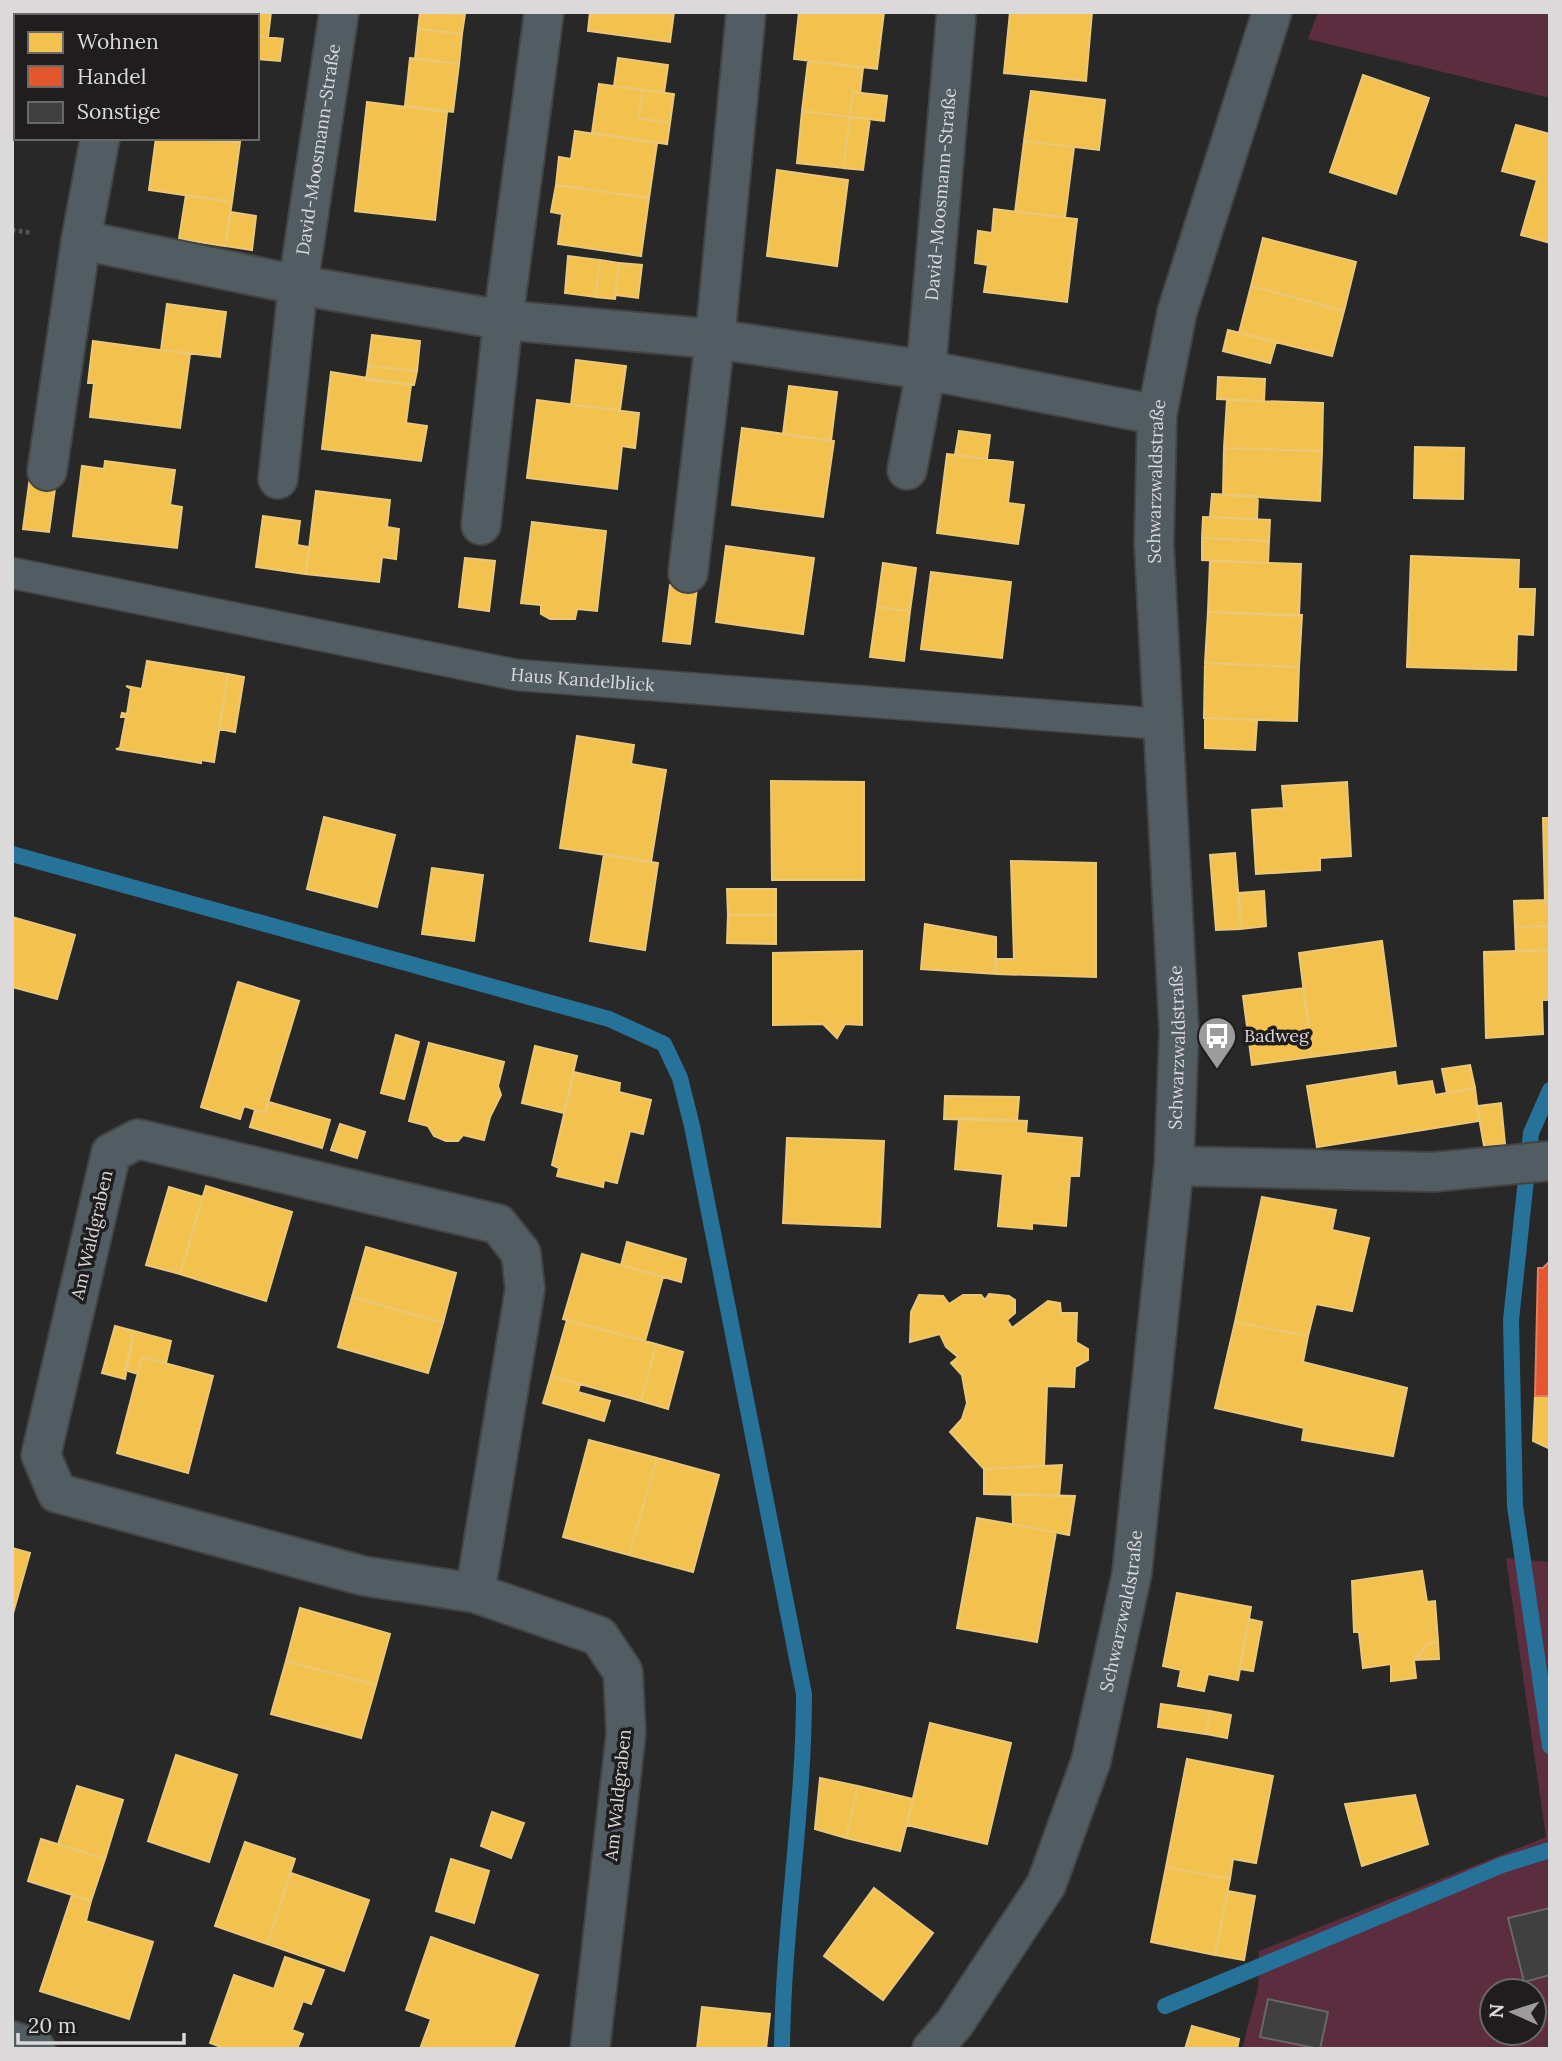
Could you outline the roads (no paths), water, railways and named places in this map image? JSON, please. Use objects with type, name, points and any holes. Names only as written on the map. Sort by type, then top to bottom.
[{"type":"street","name":"David-Moosmann-Straße","points":[[278,479],[298,285],[340,12]]},
{"type":"street","points":[[481,525],[503,320],[544,12]]},
{"type":"street","points":[[688,573],[715,339],[746,12]]},
{"type":"street","name":"Schwarzwaldstraße","points":[[932,2049],[954,2024],[1045,1885],[1091,1762],[1132,1573],[1174,1166],[1179,1032],[1154,544],[1157,415],[1177,312],[1272,12]]},
{"type":"street","name":"David-Moosmann-Straße","points":[[907,470],[926,370],[956,18]]},
{"type":"street","points":[[47,471],[81,240],[100,140]]},
{"type":"street","points":[[81,240],[298,285],[503,320],[715,339],[926,370],[1157,415]]},
{"type":"street","name":"Am Waldgraben","points":[[475,1593],[525,1289],[521,1253],[498,1224],[138,1139],[111,1153],[41,1455],[57,1493],[364,1576],[475,1593],[598,1636],[623,1672],[626,1733],[590,2049]]},
{"type":"street","points":[[1174,1166],[1433,1172],[1535,1162]]},
{"type":"street","points":[[12,2041],[36,2049]]},
{"type":"lane","name":"Haus Kandelblick","points":[[12,573],[517,675],[1162,724]]},
{"type":"waterway","points":[[12,854],[609,1019],[664,1044],[680,1078],[692,1126],[804,1694],[801,1783],[786,1960],[782,2049]]},
{"type":"waterway","points":[[1550,1090],[1531,1133],[1511,1320],[1515,1506],[1550,1746]]},
{"type":"waterway","points":[[1165,2006],[1502,1865],[1550,1850]]},
{"type":"place","name":"Badweg","points":[[1217,1070]]}]
